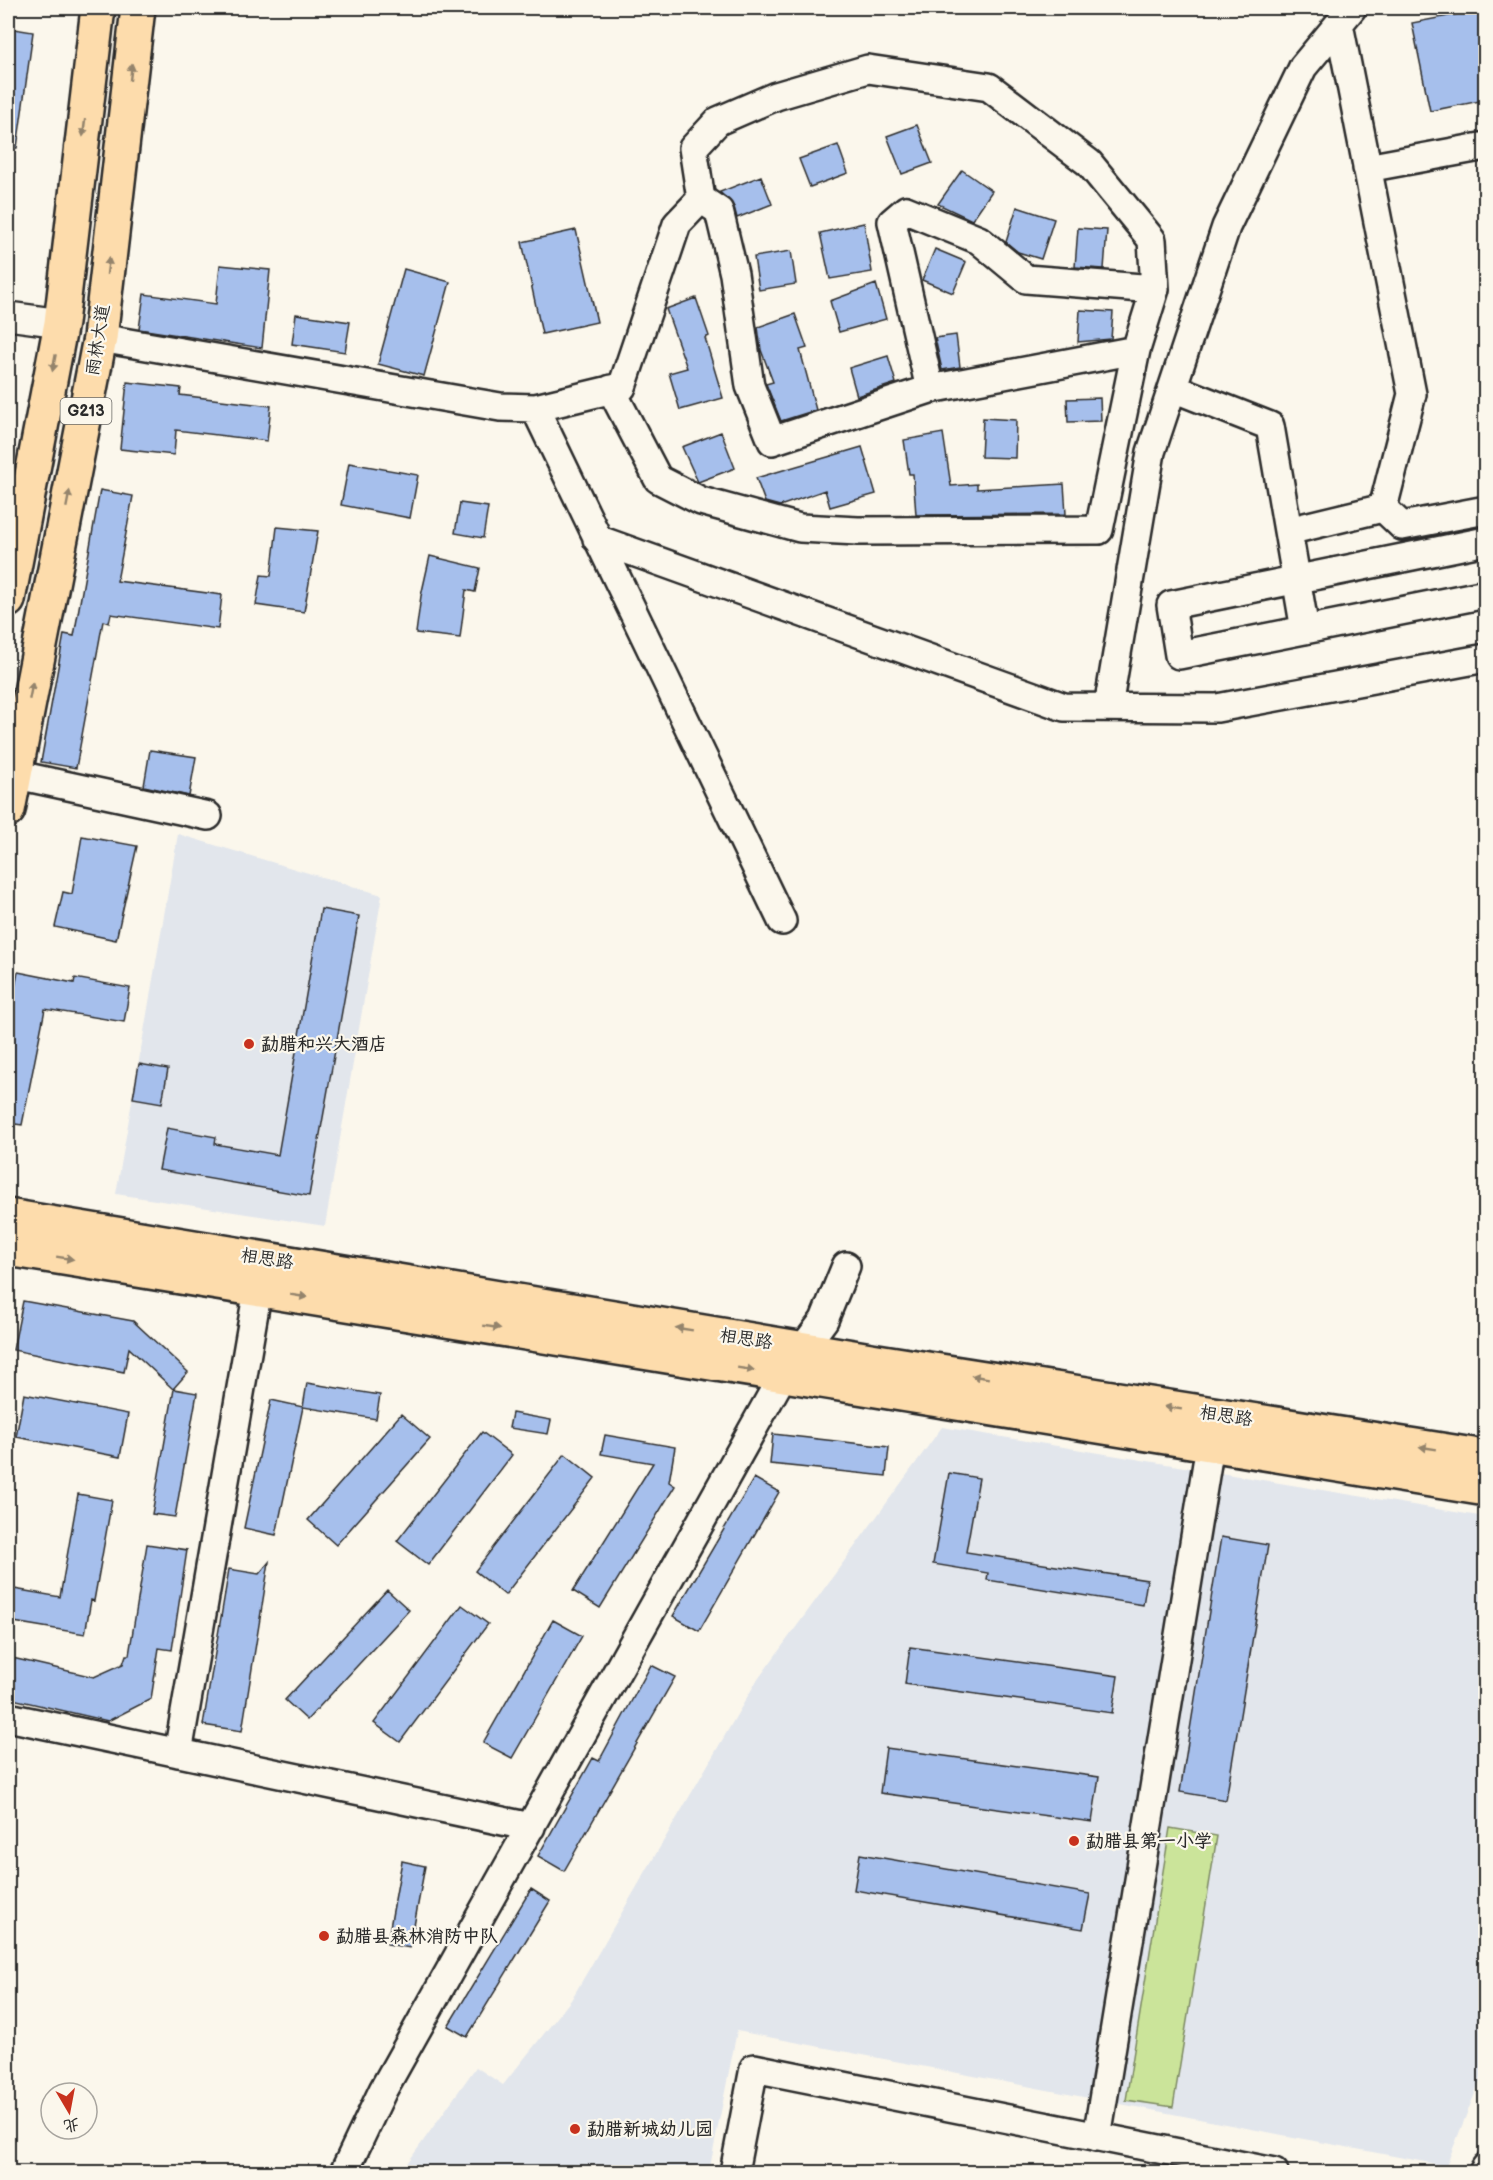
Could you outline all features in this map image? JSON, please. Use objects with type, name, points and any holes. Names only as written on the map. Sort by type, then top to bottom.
[{"type":"main road","name":"G213","points":[[8,600],[62,323],[98,8]]},
{"type":"main road","name":"雨林大道","points":[[8,810],[11,774],[100,338],[138,8]]},
{"type":"main road","points":[[39,437],[80,442]]},
{"type":"main road","name":"相思路","points":[[8,1216],[803,1348],[1485,1457]]},
{"type":"main road","name":"相思路","points":[[8,1249],[1485,1489]]},
{"type":"street","points":[[1345,16],[1367,168],[1412,394],[1383,508]]},
{"type":"street","points":[[1108,707],[1151,452],[1226,227],[1304,67],[1345,16]]},
{"type":"street","points":[[611,389],[658,479],[701,501],[800,528],[858,531],[1099,530],[1136,350],[1155,289],[1152,240],[1089,164],[989,87],[868,69],[777,96],[718,120],[693,148],[701,199],[719,211],[734,274],[750,386],[772,441],[930,389],[1136,350]]},
{"type":"street","points":[[1367,168],[1485,146]]},
{"type":"street","points":[[100,338],[500,406],[535,408],[622,387],[677,224],[701,199]]},
{"type":"street","points":[[930,389],[892,222],[906,210],[979,240],[1026,279],[1155,289]]},
{"type":"street","points":[[8,316],[62,323]]},
{"type":"street","points":[[1173,388],[1270,426],[1305,630]]},
{"type":"street","points":[[535,408],[782,921]]},
{"type":"street","points":[[1383,508],[1402,526],[1485,510]]},
{"type":"street","points":[[1288,531],[1383,508]]},
{"type":"street","points":[[597,539],[1064,707],[1217,708],[1485,658]]},
{"type":"street","points":[[1485,541],[1171,605],[1179,655],[1485,594]]},
{"type":"street","points":[[11,774],[208,816]]},
{"type":"street","points":[[344,2172],[383,2090],[783,1375],[824,1320],[846,1266]]},
{"type":"street","points":[[178,1753],[258,1289]]},
{"type":"street","points":[[1097,2137],[1210,1444]]},
{"type":"street","points":[[8,1717],[531,1827]]},
{"type":"street","points":[[734,2172],[754,2068],[1274,2172]]},
{"type":"street","points":[[1483,2172],[1485,2166]]},
{"type":"shaded area","name":"勐腊和兴大酒店","points":[[178,834],[382,895],[325,1226],[116,1194]]},
{"type":"shaded area","name":"勐腊县第一小学","points":[[942,1427],[1485,1517],[1485,2068],[1446,2166],[737,2031],[709,2172],[401,2172],[476,2067],[503,2085],[571,2000],[756,1682]]},
{"type":"green space","points":[[1170,1828],[1217,1836],[1173,2107],[1126,2100]]},
{"type":"building","points":[[1485,9],[1485,100],[1430,111],[1412,23]]},
{"type":"building","points":[[8,28],[33,32],[17,148],[8,148]]},
{"type":"building","points":[[917,125],[932,163],[902,174],[887,136]]},
{"type":"building","points":[[838,145],[848,173],[810,187],[799,159]]},
{"type":"building","points":[[962,170],[992,191],[972,220],[938,204]]},
{"type":"building","points":[[761,176],[772,204],[737,218],[734,207],[720,192]]},
{"type":"building","points":[[1017,207],[1054,219],[1041,259],[1018,252],[1006,242]]},
{"type":"building","points":[[864,223],[872,272],[830,279],[820,233]]},
{"type":"building","points":[[1078,228],[1107,230],[1104,269],[1075,267]]},
{"type":"building","points":[[576,230],[597,322],[542,334],[522,242]]},
{"type":"building","points":[[935,249],[966,262],[953,293],[922,280]]},
{"type":"building","points":[[791,251],[796,284],[759,290],[754,257]]},
{"type":"building","points":[[220,265],[270,270],[262,348],[139,329],[144,294],[216,304]]},
{"type":"building","points":[[404,269],[450,282],[424,376],[378,364]]},
{"type":"building","points":[[876,284],[886,319],[839,332],[830,301]]},
{"type":"building","points":[[696,298],[709,336],[705,338],[723,398],[680,410],[669,373],[687,368],[666,309]]},
{"type":"building","points":[[1080,310],[1113,312],[1111,339],[1078,342]]},
{"type":"building","points":[[296,314],[350,322],[345,352],[292,344]]},
{"type":"building","points":[[795,314],[807,348],[800,350],[816,410],[781,421],[766,384],[773,382],[761,350],[758,327]]},
{"type":"building","points":[[956,335],[960,367],[942,370],[935,338]]},
{"type":"building","points":[[888,356],[896,383],[857,396],[849,368]]},
{"type":"building","points":[[127,382],[181,388],[180,395],[271,406],[267,441],[176,430],[174,455],[120,449]]},
{"type":"building","points":[[1100,398],[1101,421],[1068,422],[1067,399]]},
{"type":"building","points":[[983,418],[1016,420],[1015,458],[981,457]]},
{"type":"building","points":[[721,432],[735,468],[698,482],[682,447]]},
{"type":"building","points":[[943,433],[951,486],[977,484],[977,489],[1064,484],[1066,514],[916,515],[913,474],[909,474],[904,440]]},
{"type":"building","points":[[862,447],[876,494],[830,507],[825,490],[780,506],[765,502],[756,478]]},
{"type":"building","points":[[349,463],[418,475],[410,518],[341,505]]},
{"type":"building","points":[[100,490],[133,496],[117,581],[222,595],[218,629],[111,614],[109,623],[103,621],[76,768],[41,762],[64,634],[74,636]]},
{"type":"building","points":[[460,503],[488,507],[483,538],[455,533]]},
{"type":"building","points":[[277,527],[318,531],[304,612],[256,605],[261,575],[271,576]]},
{"type":"building","points":[[430,556],[480,568],[475,592],[466,590],[460,638],[416,633]]},
{"type":"building","points":[[150,750],[196,757],[189,796],[144,786]]},
{"type":"building","points":[[82,836],[137,846],[116,940],[55,927],[63,892],[72,894]]},
{"type":"building","points":[[321,909],[359,916],[309,1196],[159,1170],[167,1128],[216,1137],[215,1144],[278,1155]]},
{"type":"building","points":[[18,972],[74,983],[75,978],[130,988],[124,1022],[45,1009],[22,1125],[8,1123],[8,1023]]},
{"type":"building","points":[[139,1064],[168,1069],[162,1103],[133,1098]]},
{"type":"building","points":[[23,1301],[133,1321],[188,1372],[173,1389],[129,1348],[124,1372],[13,1350]]},
{"type":"building","points":[[307,1383],[380,1395],[376,1419],[303,1407]]},
{"type":"building","points":[[174,1389],[197,1393],[175,1517],[152,1514]]},
{"type":"building","points":[[24,1394],[128,1414],[120,1457],[16,1437]]},
{"type":"building","points":[[271,1400],[303,1407],[276,1535],[244,1528]]},
{"type":"building","points":[[512,1413],[551,1420],[548,1434],[509,1428]]},
{"type":"building","points":[[401,1414],[430,1439],[336,1545],[308,1520]]},
{"type":"building","points":[[482,1432],[512,1455],[428,1565],[397,1541]]},
{"type":"building","points":[[773,1434],[889,1447],[886,1476],[770,1464]]},
{"type":"building","points":[[605,1435],[675,1447],[669,1482],[675,1486],[600,1608],[573,1591],[653,1463],[601,1454]]},
{"type":"building","points":[[565,1454],[595,1478],[505,1595],[475,1571]]},
{"type":"building","points":[[949,1473],[979,1478],[966,1552],[1147,1580],[1143,1605],[987,1580],[988,1573],[933,1564]]},
{"type":"building","points":[[754,1478],[779,1492],[699,1631],[673,1616]]},
{"type":"building","points":[[78,1494],[112,1500],[94,1601],[91,1600],[85,1634],[8,1621],[8,1588],[60,1597]]},
{"type":"building","points":[[1221,1537],[1268,1545],[1226,1800],[1180,1792]]},
{"type":"building","points":[[147,1544],[187,1550],[172,1650],[159,1648],[151,1699],[108,1721],[8,1698],[8,1657],[94,1677],[123,1664],[126,1655],[129,1655]]},
{"type":"building","points":[[269,1562],[242,1731],[203,1725],[229,1569],[259,1574]]},
{"type":"building","points":[[387,1590],[409,1610],[307,1720],[285,1700]]},
{"type":"building","points":[[462,1605],[488,1624],[400,1742],[374,1723]]},
{"type":"building","points":[[553,1620],[582,1636],[512,1758],[483,1743]]},
{"type":"building","points":[[910,1647],[1118,1676],[1112,1713],[905,1684]]},
{"type":"building","points":[[651,1665],[675,1677],[564,1871],[538,1856],[593,1758],[599,1761]]},
{"type":"building","points":[[886,1748],[1099,1777],[1092,1822],[880,1793]]},
{"type":"building","points":[[860,1854],[1090,1894],[1083,1929],[854,1890]]},
{"type":"building","points":[[402,1861],[425,1866],[410,1948],[387,1944]]},
{"type":"building","points":[[531,1889],[550,1901],[467,2037],[448,2026]]},
{"type":"place","name":"勐腊和兴大酒店","points":[[249,1044]]},
{"type":"place","name":"勐腊县第一小学","points":[[1074,1841]]},
{"type":"place","name":"勐腊县森林消防中队","points":[[324,1936]]},
{"type":"place","name":"勐腊新城幼儿园","points":[[575,2129]]}]
